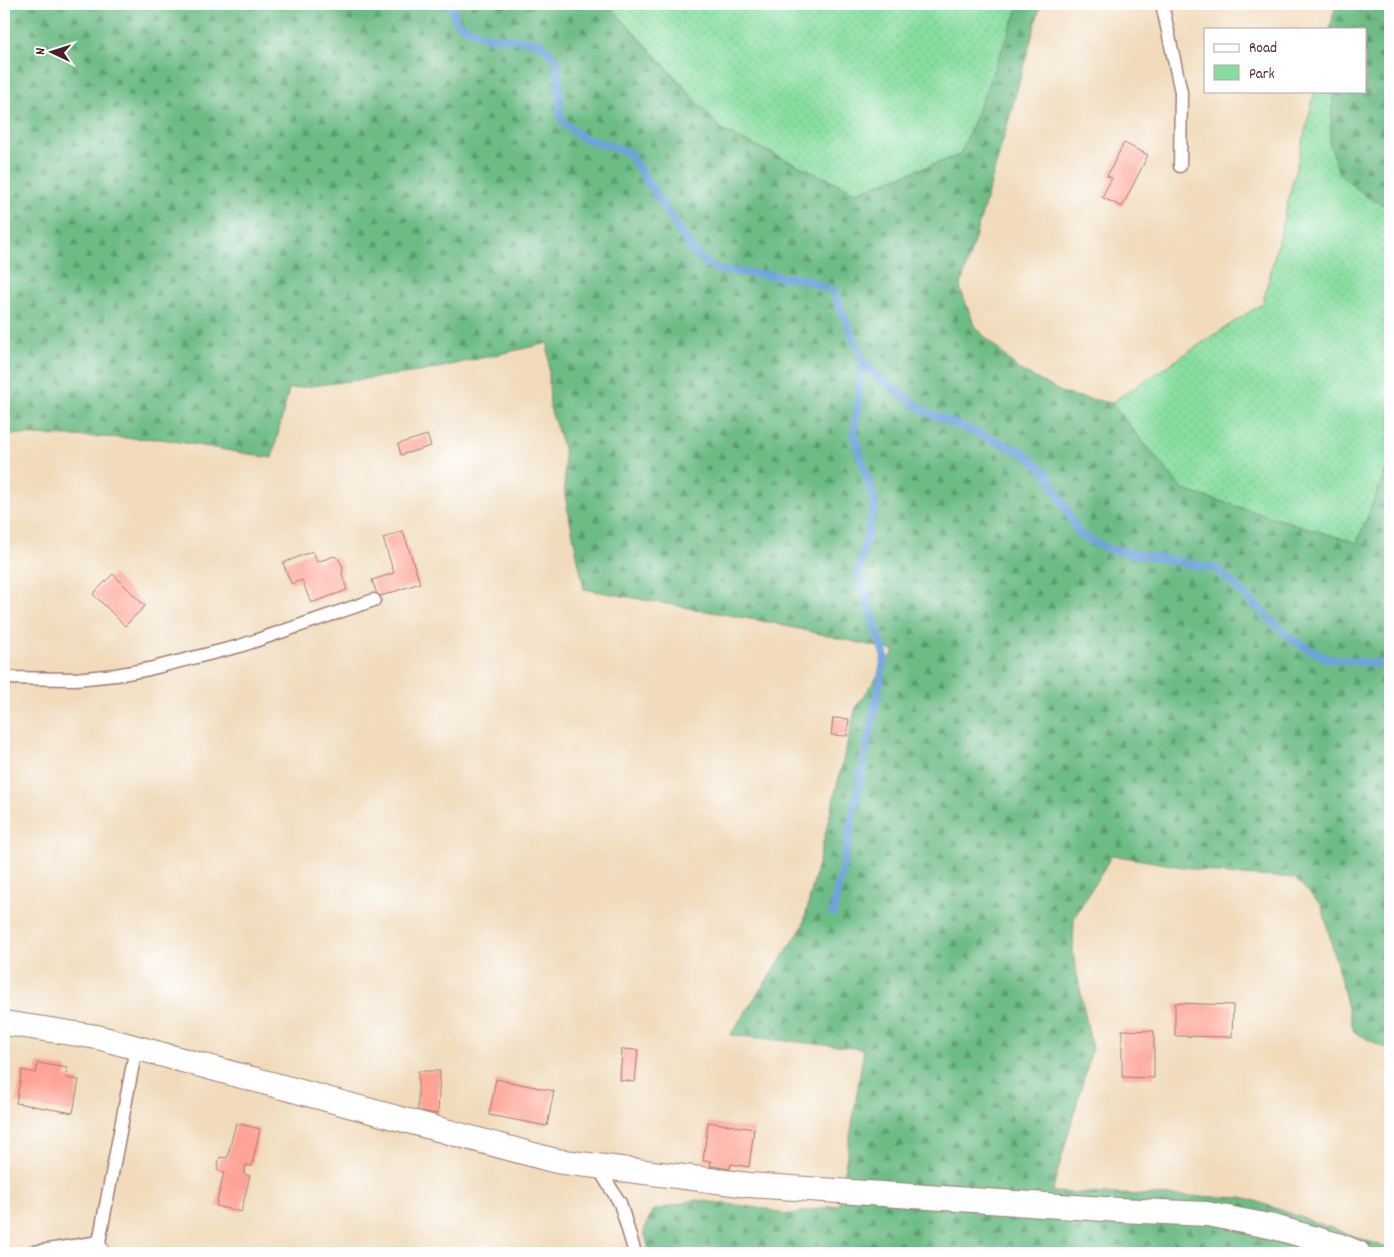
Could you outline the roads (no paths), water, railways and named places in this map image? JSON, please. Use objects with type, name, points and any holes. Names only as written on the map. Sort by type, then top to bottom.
[{"type":"street","points":[[4,1023],[97,1038],[556,1161],[749,1185],[1119,1210],[1206,1214],[1274,1227],[1341,1246],[1358,1253]]},
{"type":"lane","points":[[1162,4],[1181,92],[1180,166]]},
{"type":"lane","points":[[4,678],[75,679],[116,676],[240,646],[374,600]]},
{"type":"lane","points":[[28,1253],[101,1248],[136,1048]]},
{"type":"lane","points":[[597,1166],[620,1204],[635,1253]]},
{"type":"waterway","points":[[450,4],[457,23],[483,36],[539,42],[557,61],[561,120],[581,137],[628,152],[695,254],[717,270],[803,279],[833,291],[863,360],[875,375],[926,412],[1022,452],[1047,473],[1079,534],[1108,549],[1217,569],[1293,640],[1326,658],[1390,665]]},
{"type":"waterway","points":[[833,913],[885,657],[858,573],[875,503],[854,435],[863,360]]}]
